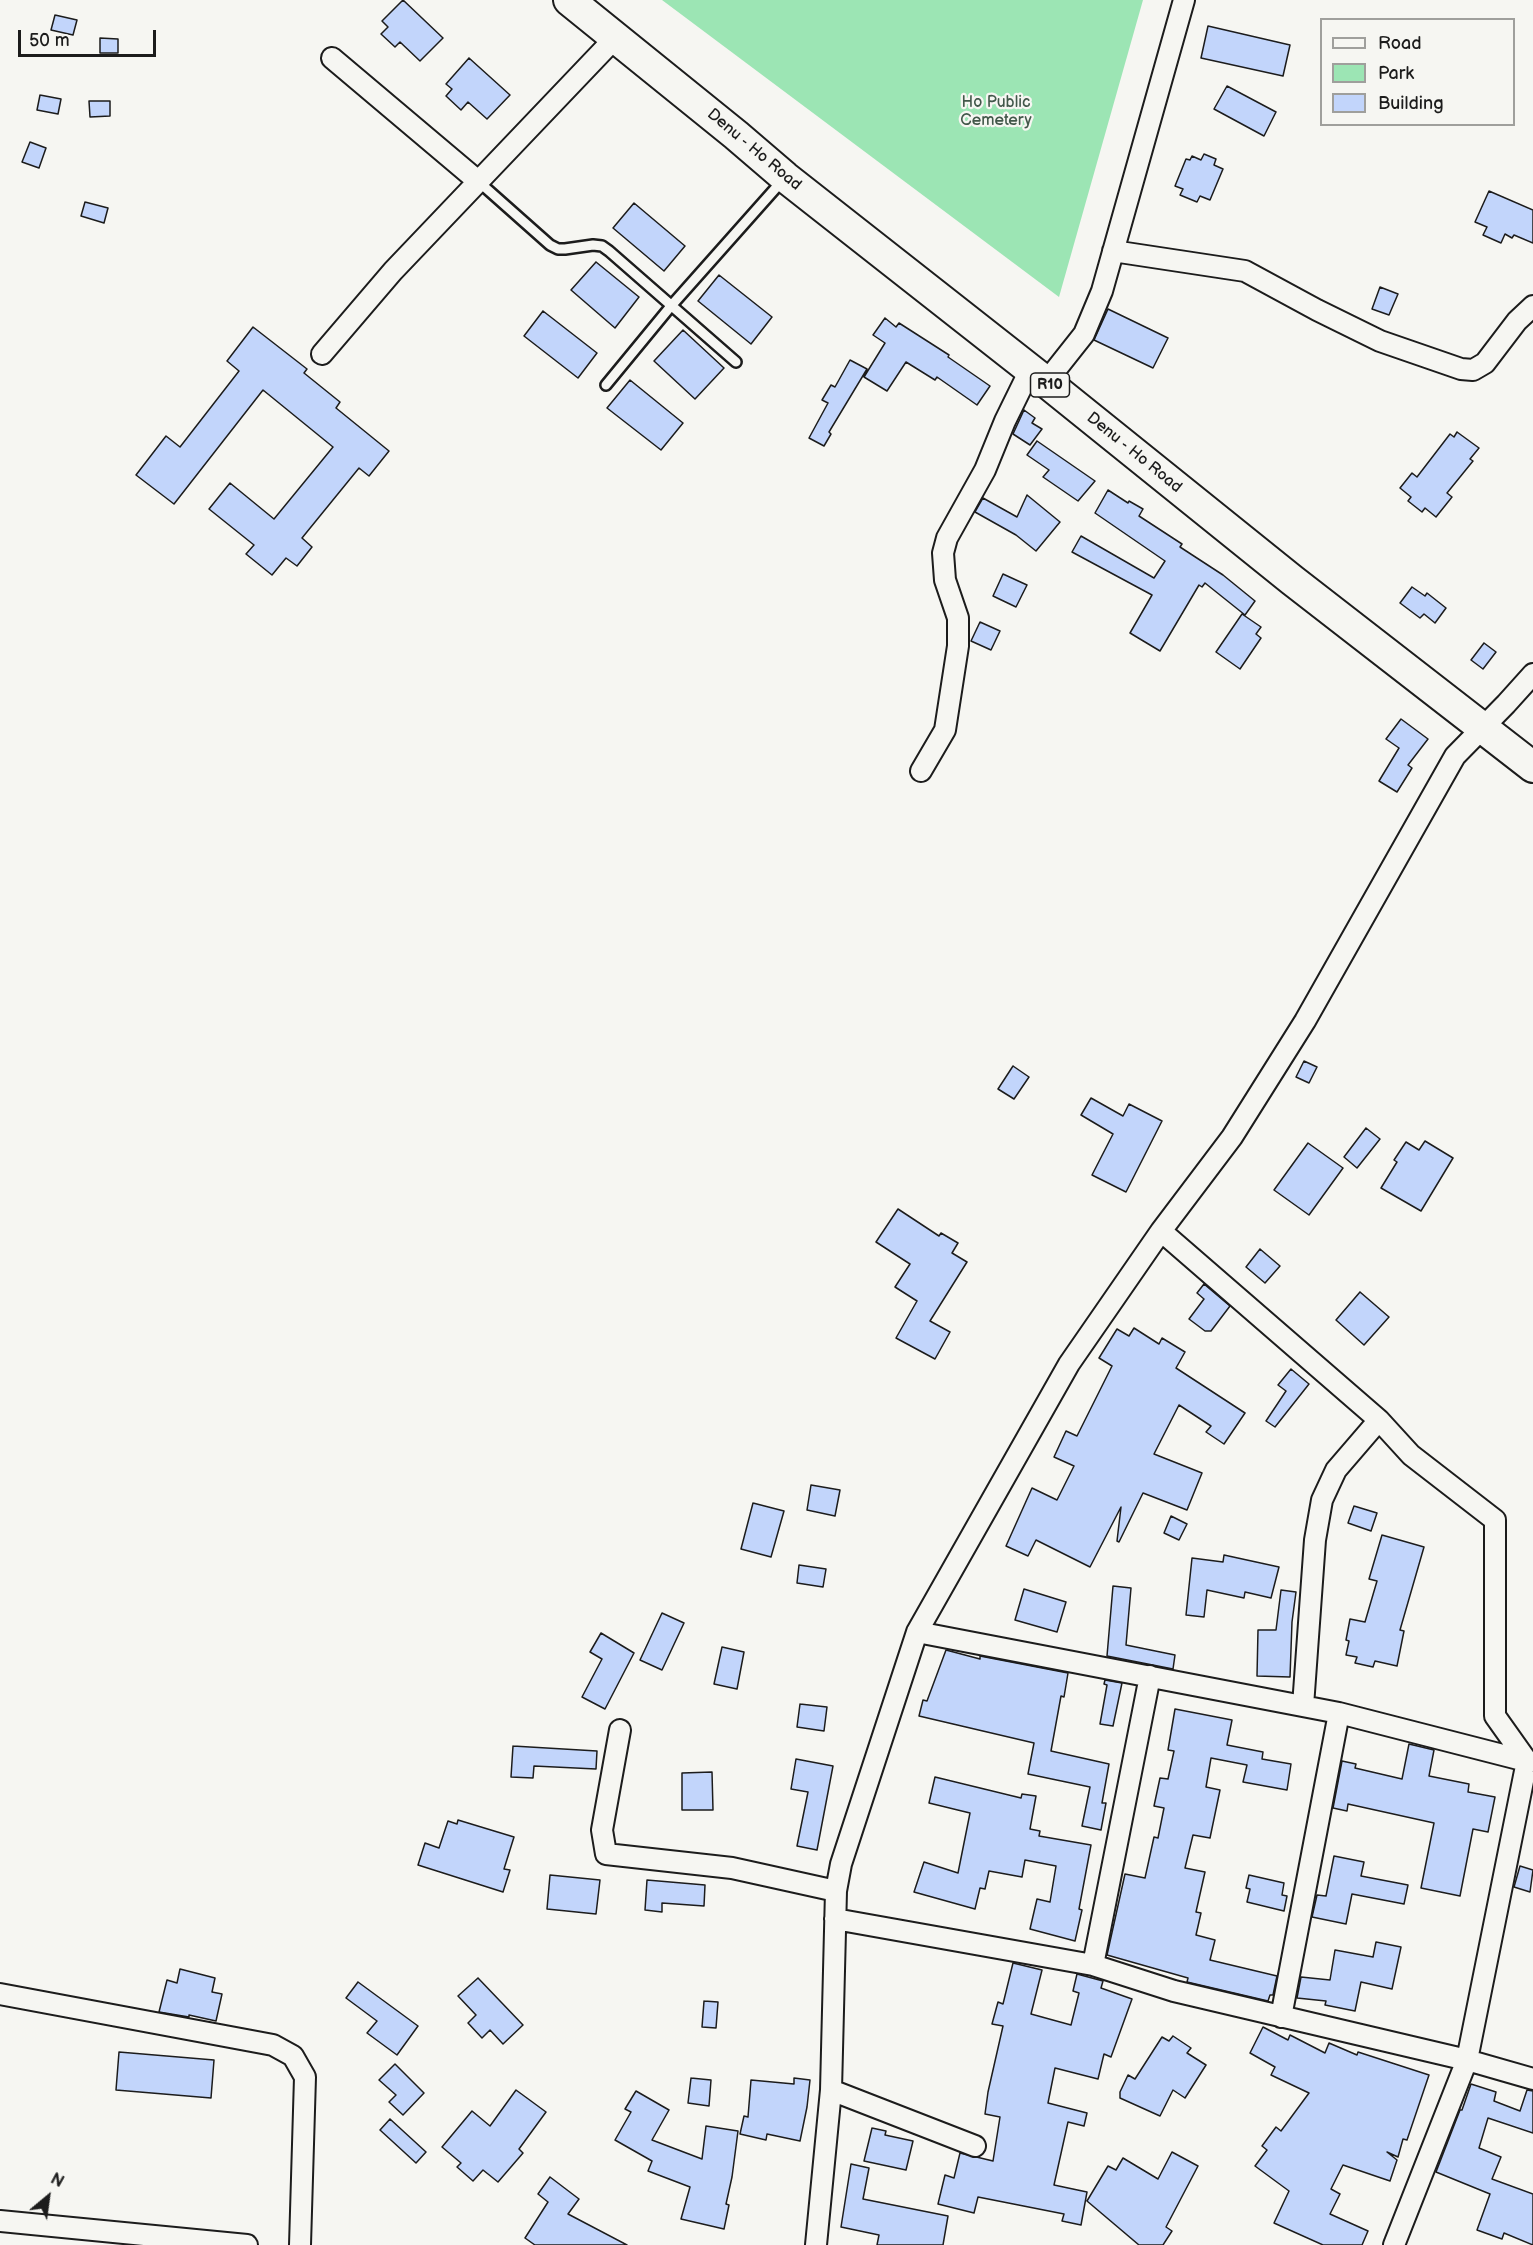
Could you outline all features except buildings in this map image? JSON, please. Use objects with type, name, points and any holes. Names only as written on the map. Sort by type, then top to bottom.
[{"type":"main road","name":"Denu - Ho Road","points":[[569,0],[785,177],[1292,580],[1533,768]]},
{"type":"street","points":[[921,771],[945,730],[958,646],[958,618],[945,580],[943,553],[947,538],[985,470],[1005,421],[1038,376],[1084,334],[1102,291],[1184,0]]},
{"type":"street","points":[[322,354],[393,271],[616,37]]},
{"type":"street","points":[[332,58],[479,182]]},
{"type":"street","points":[[1113,251],[1245,271],[1380,341],[1461,369],[1473,370],[1485,363],[1516,321],[1533,306]]},
{"type":"street","points":[[816,2245],[831,2090],[836,1891],[841,1864],[917,1632],[1070,1364],[1161,1231],[1232,1137],[1305,1021],[1455,756],[1533,674]]},
{"type":"street","points":[[1161,1231],[1379,1420],[1411,1455],[1495,1520],[1495,1716],[1530,1762],[1467,2060],[1394,2245]]},
{"type":"street","points":[[1303,1706],[1315,1540],[1322,1500],[1336,1470],[1379,1420]]},
{"type":"street","points":[[917,1632],[1339,1713],[1530,1762]]},
{"type":"street","points":[[1093,1965],[1150,1676]]},
{"type":"street","points":[[1281,2017],[1339,1713]]},
{"type":"street","points":[[620,1730],[602,1830],[606,1854],[732,1868],[836,1891]]},
{"type":"street","points":[[835,1919],[1093,1965],[1174,1991],[1467,2060],[1533,2079]]},
{"type":"street","points":[[0,1994],[273,2045],[293,2056],[305,2077],[300,2245]]},
{"type":"street","points":[[831,2090],[975,2146]]},
{"type":"street","points":[[0,2221],[247,2245]]},
{"type":"lane","points":[[606,385],[671,306],[785,177]]},
{"type":"lane","points":[[479,182],[550,245],[558,249],[602,246],[736,362]]},
{"type":"green space","name":"Ho Public Cemetery","points":[[662,0],[1143,0],[1059,297]]}]
